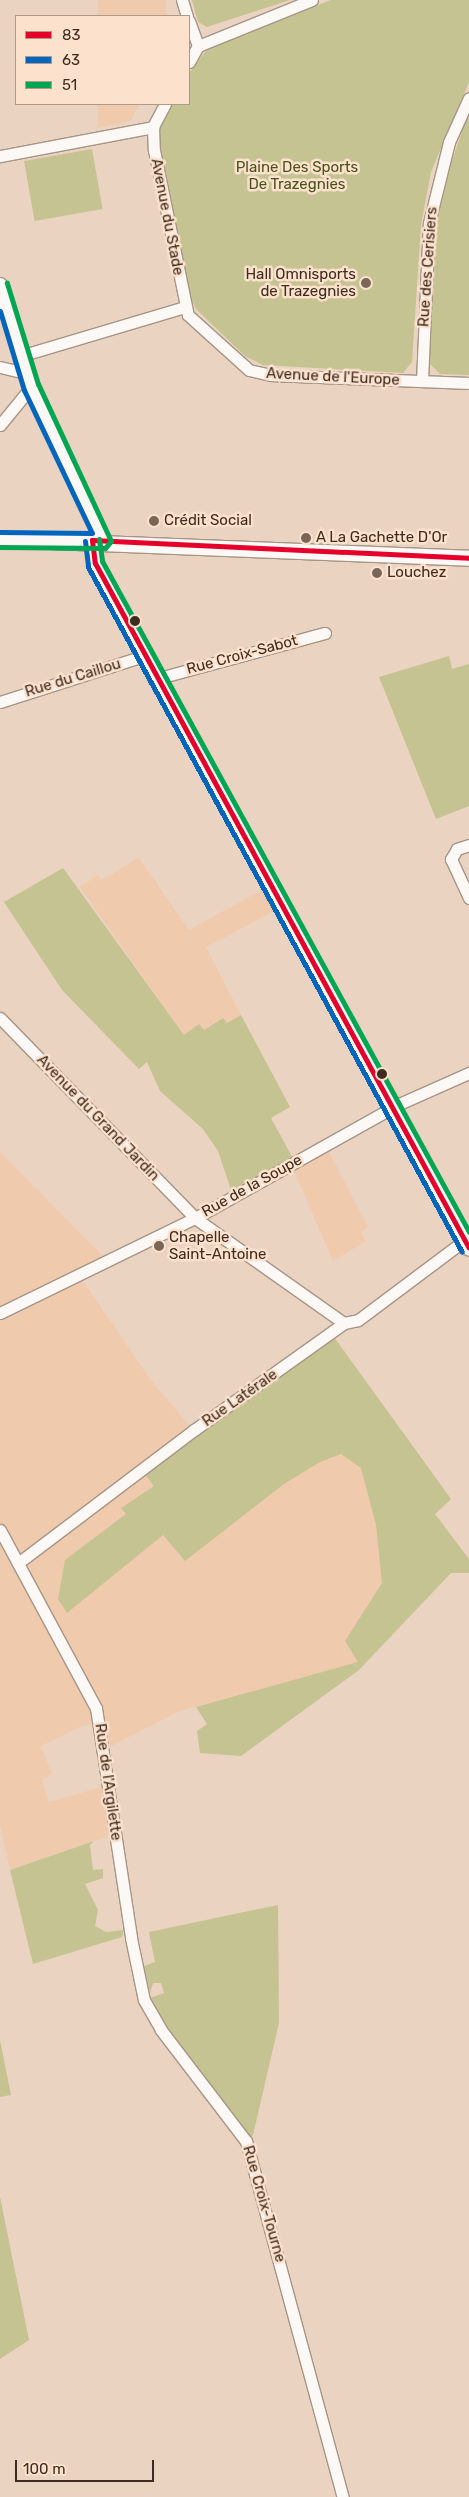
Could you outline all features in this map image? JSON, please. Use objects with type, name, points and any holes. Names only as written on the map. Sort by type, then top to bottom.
[{"type":"main road","points":[[0,539],[98,541],[469,558]]},
{"type":"main road","points":[[98,541],[95,563],[467,1244]]},
{"type":"street","points":[[182,0],[187,15]]},
{"type":"street","points":[[190,60],[198,46],[312,0]]},
{"type":"street","points":[[190,24],[198,46]]},
{"type":"street","name":"Rue des Cerisiers","points":[[422,381],[429,223],[449,142],[469,98]]},
{"type":"street","points":[[0,156],[153,127],[164,105]]},
{"type":"street","name":"Avenue du Stade","points":[[153,127],[184,307]]},
{"type":"street","points":[[0,285],[20,356],[31,387],[98,541]]},
{"type":"street","points":[[20,356],[184,307]]},
{"type":"street","name":"Avenue de l'Europe","points":[[184,307],[254,371],[469,384]]},
{"type":"street","points":[[0,367],[26,373]]},
{"type":"street","points":[[0,424],[31,387]]},
{"type":"street","name":"Rue Croix-Sabot","points":[[159,678],[325,633]]},
{"type":"street","name":"Rue du Caillou","points":[[0,702],[146,655]]},
{"type":"street","points":[[469,845],[457,849],[452,859],[469,898]]},
{"type":"street","name":"Avenue du Grand Jardin","points":[[0,1018],[195,1218],[344,1323]]},
{"type":"street","name":"Rue de la Soupe","points":[[0,1313],[195,1218],[393,1107],[469,1073]]},
{"type":"street","name":"Rue Latérale","points":[[18,1562],[344,1323],[358,1320],[467,1244]]},
{"type":"street","name":"Rue de l'Argilette","points":[[0,1530],[98,1715],[130,1938]]},
{"type":"street","name":"Rue Croix-Tourne","points":[[130,1938],[144,2000],[161,2030],[246,2141],[255,2162],[343,2497]]},
{"type":"shaded area","points":[[98,0],[166,0],[166,15],[98,15]]},
{"type":"shaded area","points":[[98,105],[138,105],[130,121],[98,128]]},
{"type":"shaded area","points":[[138,857],[189,930],[271,885],[283,906],[206,947],[241,1015],[227,1023],[222,1018],[204,1030],[199,1024],[184,1036],[80,887],[98,875],[101,880],[111,875]]},
{"type":"shaded area","points":[[325,1144],[368,1227],[361,1232],[366,1241],[333,1261],[291,1164]]},
{"type":"shaded area","points":[[0,1152],[108,1261],[79,1275],[150,1379],[193,1430],[331,1333],[451,1499],[435,1514],[359,1663],[179,1711],[105,1749],[100,1722],[80,1727],[41,1746],[52,1774],[42,1780],[49,1802],[109,1785],[114,1834],[10,1870],[0,1826]]},
{"type":"green space","points":[[192,0],[290,0],[207,27],[198,22]]},
{"type":"green space","name":"Plaine Des Sports De Trazegnies","points":[[331,0],[469,0],[469,82],[431,172],[421,225],[412,362],[403,373],[263,365],[245,356],[196,309],[186,288],[160,149],[159,133],[165,115],[171,105],[190,105],[190,72],[208,48]]},
{"type":"green space","points":[[469,111],[469,375],[440,374],[429,363],[433,244],[441,193]]},
{"type":"green space","points":[[92,149],[103,209],[35,221],[24,161]]},
{"type":"green space","points":[[449,656],[452,669],[469,664],[469,806],[436,819],[379,677]]},
{"type":"green space","points":[[63,868],[184,1035],[199,1024],[204,1030],[223,1018],[227,1023],[241,1015],[290,1107],[271,1118],[295,1162],[233,1196],[218,1151],[203,1129],[160,1091],[147,1062],[139,1069],[62,990],[4,902]]},
{"type":"green space","points":[[331,1333],[451,1499],[435,1514],[469,1559],[469,1573],[451,1573],[359,1670],[241,1756],[200,1753],[197,1731],[207,1724],[196,1707],[358,1662],[345,1641],[382,1583],[376,1525],[361,1468],[341,1454],[320,1462],[284,1484],[185,1561],[163,1535],[67,1613],[58,1599],[65,1560],[126,1514],[121,1508],[154,1486],[141,1470]]},
{"type":"green space","points":[[94,1841],[90,1845],[93,1870],[103,1869],[103,1878],[85,1884],[98,1910],[95,1926],[106,1932],[124,1930],[122,1937],[33,1964],[10,1870]]},
{"type":"green space","points":[[278,1905],[279,2023],[253,2135],[246,2141],[144,2000],[164,1993],[161,1983],[153,1983],[150,1993],[144,1966],[155,1962],[149,1932]]},
{"type":"green space","points":[[0,2040],[11,2095],[0,2097]]},
{"type":"green space","points":[[0,2197],[29,2340],[0,2359]]},
{"type":"transit line","name":"51","points":[[0,547],[105,548],[111,541],[38,384],[7,283]]},
{"type":"transit line","name":"63","points":[[0,311],[24,390],[92,533],[0,532]]},
{"type":"transit line","name":"51","points":[[99,539],[102,561],[469,1232]]},
{"type":"transit line","name":"83","points":[[92,540],[95,563],[469,1248]]},
{"type":"transit line","name":"83","points":[[92,540],[469,558]]},
{"type":"transit line","name":"63","points":[[85,541],[88,567],[462,1252]]},
{"type":"place","name":"Hall Omnisports de Trazegnies","points":[[366,283]]},
{"type":"place","name":"Crédit Social","points":[[154,521]]},
{"type":"place","name":"A La Gachette D'Or","points":[[306,538]]},
{"type":"place","name":"Louchez","points":[[377,573]]},
{"type":"place","name":"Chapelle Saint-Antoine","points":[[159,1246]]}]
